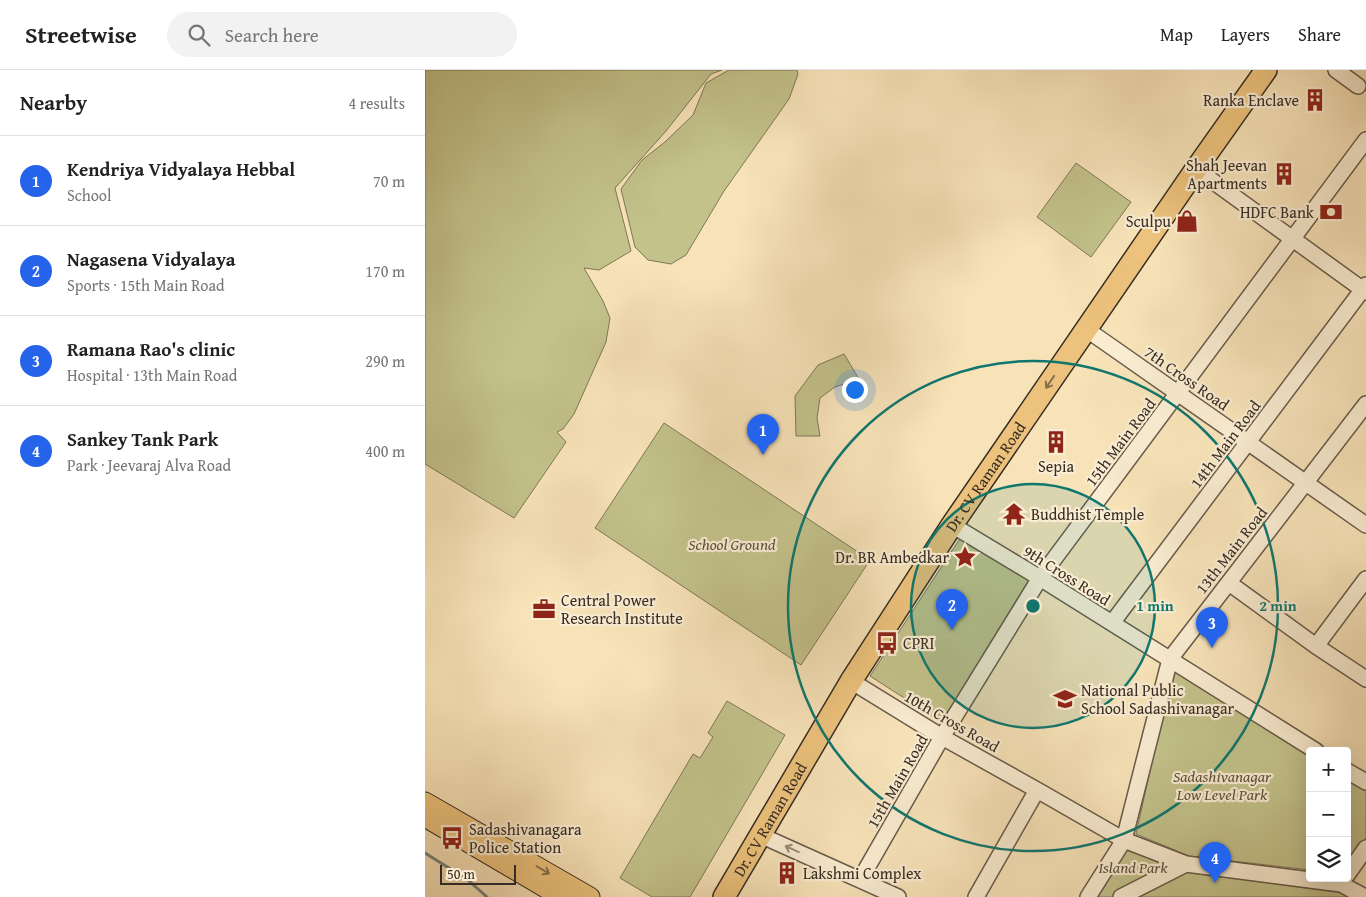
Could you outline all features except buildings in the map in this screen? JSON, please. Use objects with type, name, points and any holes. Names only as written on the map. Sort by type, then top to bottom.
[{"type":"highway","name":"Dr. CV Raman Road","points":[[709,897],[841,677],[931,534],[1045,364],[1250,70]]},
{"type":"highway","name":"Dr. CV Raman Road","points":[[724,897],[766,837],[851,681],[952,526],[1196,168],[1266,70]]},
{"type":"main road","points":[[425,802],[590,897]]},
{"type":"main road","points":[[425,817],[561,897]]},
{"type":"street","points":[[1336,70],[1358,86]]},
{"type":"street","name":"15th Main Road","points":[[860,880],[942,736],[1040,578],[1366,140]]},
{"type":"street","points":[[1196,168],[1365,289]]},
{"type":"street","name":"14th Main Road","points":[[1112,623],[1365,289]]},
{"type":"street","name":"7th Cross Road","points":[[1086,329],[1366,525]]},
{"type":"street","name":"13th Main Road","points":[[1088,897],[1125,840],[1170,659],[1366,404]]},
{"type":"street","name":"9th Cross Road","points":[[952,526],[1040,578],[1310,747]]},
{"type":"street","points":[[1316,646],[1366,579]]},
{"type":"street","points":[[1229,583],[1316,646],[1366,679]]},
{"type":"street","name":"10th Cross Road","points":[[851,681],[942,736],[1125,840],[1186,864],[1306,875]]},
{"type":"street","points":[[1351,773],[1366,782]]},
{"type":"street","points":[[977,897],[1037,790]]},
{"type":"street","points":[[766,837],[860,880],[887,895]]},
{"type":"street","points":[[1351,869],[1366,848]]},
{"type":"street","points":[[1121,897],[1186,864]]},
{"type":"street","points":[[1348,882],[1365,897]]},
{"type":"green space","points":[[425,70],[722,70],[711,74],[666,131],[615,188],[631,251],[599,270],[584,268],[603,301],[610,318],[606,342],[574,414],[563,429],[557,432],[566,442],[514,518],[425,464]]},
{"type":"green space","points":[[729,70],[797,70],[798,74],[789,99],[724,191],[686,255],[671,264],[648,260],[635,247],[621,189],[642,160],[665,142],[693,115],[706,83]]},
{"type":"green space","points":[[1076,163],[1131,202],[1091,257],[1037,217]]},
{"type":"green space","points":[[844,354],[859,379],[835,387],[820,398],[817,418],[820,436],[796,436],[795,396],[818,365]]},
{"type":"green space","name":"School Ground","points":[[664,423],[870,560],[801,665],[595,528]]},
{"type":"green space","points":[[961,537],[1033,583],[943,723],[870,676]]},
{"type":"green space","name":"Sadashivanagar Low Level Park","points":[[1173,667],[1306,750],[1306,870],[1189,856],[1136,834]]},
{"type":"green space","points":[[727,701],[785,735],[690,897],[652,897],[620,878],[693,754],[700,758],[713,737],[708,733]]},
{"type":"green space","points":[[1351,779],[1366,788],[1366,838],[1351,858]]},
{"type":"green space","name":"Island Park","points":[[1124,840],[1186,864],[1121,897],[1088,897]]},
{"type":"green space","points":[[1187,872],[1343,893],[1349,897],[1136,897]]},
{"type":"waterway","points":[[425,853],[468,880],[487,897]]},
{"type":"place","name":"Ranka Enclave","points":[[1315,100]]},
{"type":"place","name":"Shah Jeevan Apartments","points":[[1284,174]]},
{"type":"place","name":"HDFC Bank","points":[[1331,212]]},
{"type":"place","name":"Sculpu","points":[[1187,221]]},
{"type":"place","name":"Sepia","points":[[1056,442]]},
{"type":"place","name":"Kendriya Vidyalaya Hebbal","points":[[763,455]]},
{"type":"place","name":"Buddhist Temple","points":[[1014,514]]},
{"type":"place","name":"Dr. BR Ambedkar","points":[[965,557]]},
{"type":"place","name":"Central Power Research Institute","points":[[544,609]]},
{"type":"place","name":"Nagasena Vidyalaya","points":[[952,630]]},
{"type":"place","name":"CPRI","points":[[887,643]]},
{"type":"place","name":"Ramana Rao's clinic","points":[[1212,648]]},
{"type":"place","name":"National Public School Sadashivanagar","points":[[1065,699]]},
{"type":"place","name":"Sadashivanagara Police Station","points":[[452,838]]},
{"type":"place","name":"Lakshmi Complex","points":[[787,873]]},
{"type":"place","name":"Sankey Tank Park","points":[[1215,883]]}]
